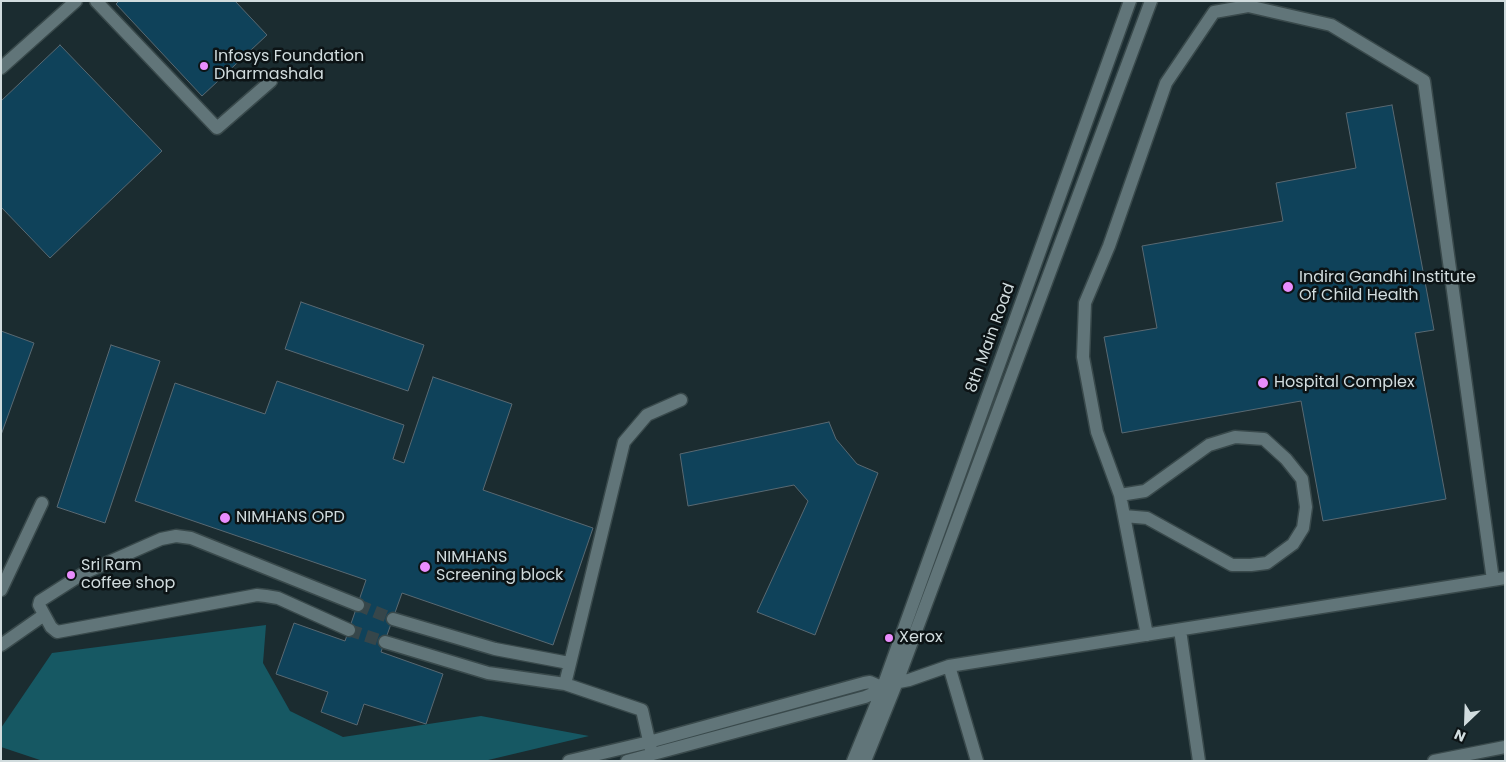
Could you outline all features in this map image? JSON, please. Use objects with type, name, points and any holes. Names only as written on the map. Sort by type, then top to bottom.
[{"type":"street","points":[[1,68],[76,1]]},
{"type":"street","points":[[96,1],[217,128],[272,81]]},
{"type":"street","name":"8th Main Road","points":[[853,761],[1130,1]]},
{"type":"street","name":"8th Main Road","points":[[865,761],[897,682],[1151,1]]},
{"type":"street","points":[[569,761],[650,748],[864,683],[870,682],[881,686],[949,666],[1180,630],[1499,579],[1424,81],[1331,25],[1248,6],[1214,12],[1166,83],[1109,246],[1085,303],[1083,357],[1096,432],[1120,495],[1147,635]]},
{"type":"street","points":[[565,684],[624,442],[647,415],[681,400]]},
{"type":"street","points":[[1120,495],[1145,491],[1209,445],[1235,437],[1264,440],[1286,458],[1302,479],[1306,507],[1303,528],[1294,544],[1268,563],[1252,565],[1232,565],[1147,518],[1124,516]]},
{"type":"street","points":[[1,590],[42,503]]},
{"type":"street","points":[[349,630],[278,598],[257,595],[57,632],[51,627],[39,605],[40,601],[84,573],[161,539],[176,536],[191,538],[358,605]]},
{"type":"street","points":[[1,645],[44,615]]},
{"type":"street","points":[[393,619],[495,649],[570,663]]},
{"type":"street","points":[[1180,630],[1199,761]]},
{"type":"street","points":[[385,642],[488,673],[565,684],[642,710],[650,748]]},
{"type":"street","points":[[949,666],[977,761]]},
{"type":"street","points":[[1434,761],[1505,747]]},
{"type":"street","points":[[627,761],[650,748]]},
{"type":"shaded area","points":[[266,625],[263,663],[290,711],[343,737],[481,716],[589,736],[484,761],[43,761],[1,747],[1,728],[52,653]]},
{"type":"building","name":"Infosys Foundation Dharmashala","points":[[119,1],[235,1],[267,35],[202,96],[116,4]]},
{"type":"building","points":[[60,45],[162,151],[50,258],[1,207],[1,101]]},
{"type":"building","name":"Indira Gandhi Institute Of Child Health","points":[[1392,105],[1434,330],[1415,333],[1446,499],[1323,521],[1301,401],[1122,433],[1104,337],[1157,328],[1142,246],[1283,221],[1276,183],[1356,168],[1346,113]]},
{"type":"building","points":[[301,302],[424,345],[408,391],[285,349]]},
{"type":"building","points":[[1,331],[34,343],[1,435]]},
{"type":"building","points":[[111,345],[160,361],[105,523],[57,507]]},
{"type":"building","points":[[433,377],[512,404],[483,490],[593,528],[553,645],[402,593],[381,652],[443,674],[426,724],[364,704],[357,725],[321,712],[328,692],[276,674],[294,623],[345,641],[366,580],[135,501],[175,383],[265,414],[277,381],[404,425],[393,459],[404,463]]},
{"type":"building","points":[[829,422],[836,439],[857,464],[878,473],[815,635],[757,612],[808,501],[794,485],[688,506],[680,454]]},
{"type":"tunnel","points":[[358,605],[393,619]]},
{"type":"tunnel","points":[[349,630],[385,642]]},
{"type":"place","name":"Infosys Foundation Dharmashala","points":[[204,66]]},
{"type":"place","name":"Indira Gandhi Institute Of Child Health","points":[[1288,287]]},
{"type":"place","name":"Hospital Complex","points":[[1263,383]]},
{"type":"place","name":"NIMHANS OPD","points":[[225,518]]},
{"type":"place","name":"NIMHANS Screening block","points":[[425,567]]},
{"type":"place","name":"Sri Ram coffee shop","points":[[71,575]]},
{"type":"place","name":"Xerox","points":[[889,638]]}]
